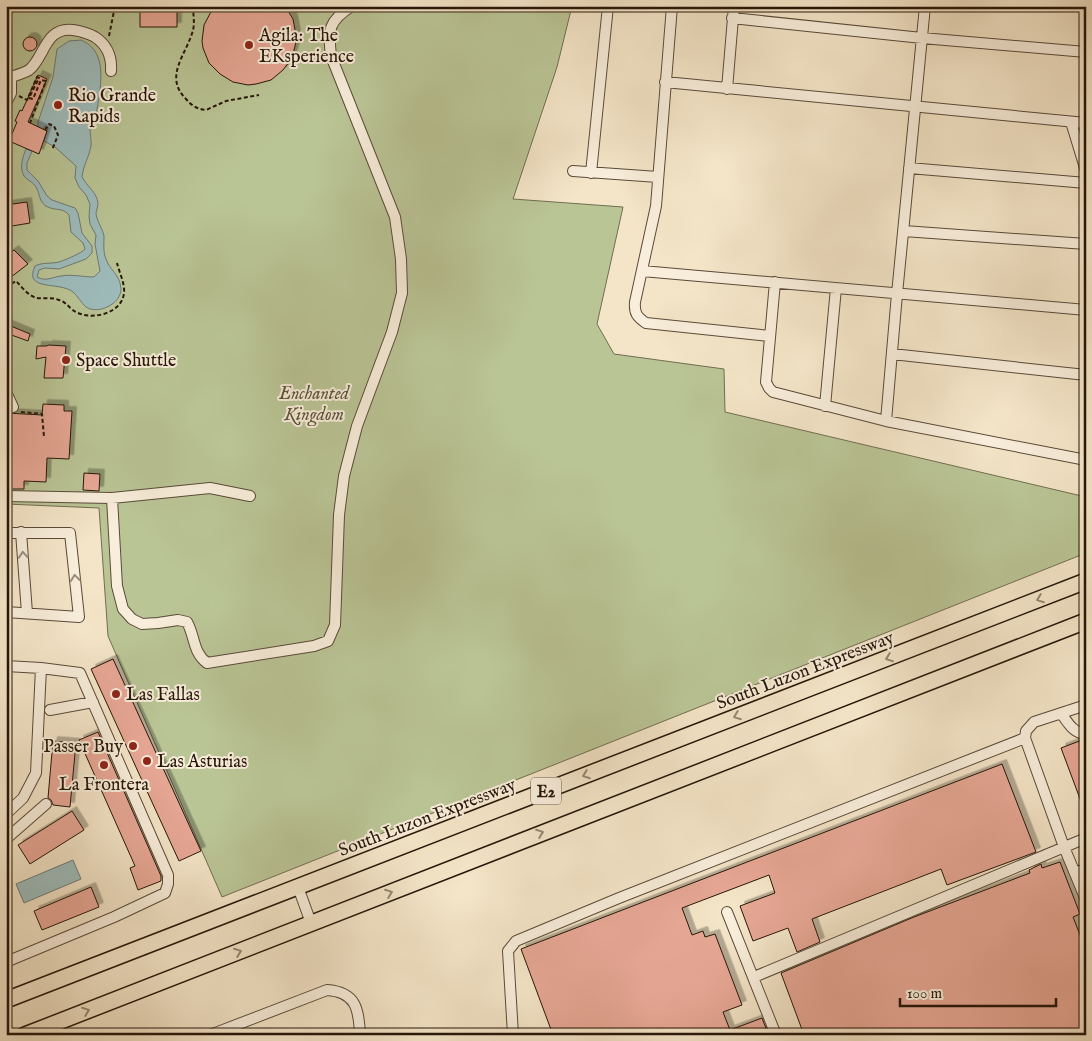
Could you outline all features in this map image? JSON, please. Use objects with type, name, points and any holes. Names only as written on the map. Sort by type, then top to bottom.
[{"type":"highway","name":"South Luzon Expressway","points":[[6,1000],[1086,581]]},
{"type":"highway","name":"E2","points":[[25,1035],[1086,621]]},
{"type":"street","points":[[112,498],[117,586],[123,609],[132,619],[142,624],[178,620],[187,622],[192,632],[196,652],[207,663],[314,646],[328,641],[335,624],[339,514],[344,476],[357,426],[392,332],[402,293],[402,259],[395,217],[331,56],[330,30],[335,18],[352,6]]},
{"type":"street","points":[[591,173],[608,6]]},
{"type":"street","points":[[672,6],[656,206],[634,302],[634,311],[646,324],[770,336]]},
{"type":"street","points":[[727,89],[734,6]]},
{"type":"street","points":[[886,421],[925,6]]},
{"type":"street","points":[[732,18],[922,38],[1086,52]]},
{"type":"street","points":[[6,103],[11,93],[9,75],[30,69],[55,34],[67,29],[91,35],[104,45],[110,54],[111,71]]},
{"type":"street","points":[[665,82],[1086,123]]},
{"type":"street","points":[[1071,122],[1086,171]]},
{"type":"street","points":[[909,168],[1086,183]]},
{"type":"street","points":[[573,171],[658,177]]},
{"type":"street","points":[[904,231],[1086,244]]},
{"type":"street","points":[[642,272],[1086,310]]},
{"type":"street","points":[[775,282],[766,382],[768,388],[773,392],[886,421],[1086,460]]},
{"type":"street","points":[[826,406],[836,288]]},
{"type":"street","points":[[892,354],[1086,375]]},
{"type":"street","points":[[6,392],[13,407]]},
{"type":"street","points":[[6,496],[112,498],[210,488],[250,496]]},
{"type":"street","points":[[21,532],[26,613]]},
{"type":"street","points":[[6,533],[70,533],[79,617],[6,612]]},
{"type":"street","points":[[6,666],[80,673],[168,875],[165,893],[114,917],[6,962]]},
{"type":"street","points":[[6,814],[23,798],[36,773],[41,668]]},
{"type":"street","points":[[50,710],[93,702]]},
{"type":"street","points":[[1086,704],[1034,722],[1026,731],[1025,738],[1064,847],[1086,900]]},
{"type":"street","points":[[1061,713],[1072,728],[1080,734],[1086,734]]},
{"type":"street","points":[[513,1035],[508,951],[516,941],[1025,738]]},
{"type":"street","points":[[6,839],[46,804]]},
{"type":"street","points":[[754,977],[1086,838]]},
{"type":"street","points":[[1074,873],[1086,869]]},
{"type":"street","points":[[298,887],[311,923]]},
{"type":"street","points":[[727,912],[776,1035]]},
{"type":"street","points":[[210,1035],[327,990],[340,991],[353,1002],[360,1022],[360,1035]]},
{"type":"path","points":[[104,45],[109,38],[115,6]]},
{"type":"path","points":[[193,6],[194,27],[178,65],[176,75],[177,88],[192,106],[206,110],[226,101],[259,94]]},
{"type":"path","points":[[27,99],[36,77],[39,78],[30,98],[33,99],[41,80],[46,82],[30,123]]},
{"type":"path","points":[[45,130],[49,124],[54,126],[58,135],[52,150]]},
{"type":"path","points":[[6,288],[16,281],[25,292],[34,298],[56,299],[62,301],[70,309],[86,315],[104,314],[115,309],[123,297],[124,291],[117,263]]},
{"type":"path","points":[[13,407],[19,411],[42,414],[44,437]]},
{"type":"green space","name":"Enchanted Kingdom","points":[[6,6],[572,6],[557,67],[513,199],[623,207],[597,324],[614,354],[724,369],[725,412],[1086,497],[1086,553],[222,897],[108,636],[99,508],[6,504]]},
{"type":"water","points":[[81,40],[90,46],[96,54],[100,63],[101,74],[96,117],[90,128],[91,146],[82,177],[97,199],[96,214],[104,236],[105,256],[119,280],[121,289],[120,294],[113,303],[108,307],[97,310],[86,307],[73,292],[67,289],[38,283],[34,279],[35,266],[59,262],[85,249],[83,243],[71,232],[69,215],[64,211],[45,206],[36,187],[24,176],[22,169],[26,149],[32,151],[27,163],[27,170],[52,200],[75,208],[78,213],[82,233],[92,246],[92,253],[86,259],[59,269],[45,268],[39,270],[37,277],[46,279],[73,275],[94,277],[100,271],[95,244],[96,235],[90,224],[90,204],[75,178],[76,166],[55,147],[44,141],[48,128],[45,126],[43,130],[38,127],[53,77],[57,49],[69,41]]},
{"type":"water","points":[[73,860],[81,879],[24,903],[16,884]]},
{"type":"building","points":[[140,6],[177,6],[177,27],[140,27]]},
{"type":"building","name":"Agila: The EKsperience","points":[[214,6],[285,6],[293,19],[296,42],[292,58],[283,70],[271,80],[248,85],[233,82],[220,74],[209,63],[202,41],[204,25]]},
{"type":"building","points":[[30,37],[35,39],[37,44],[35,49],[30,51],[25,49],[23,44],[25,39]]},
{"type":"building","points":[[38,75],[47,79],[28,122],[47,131],[39,154],[9,141],[17,122],[15,121],[20,110],[22,111]]},
{"type":"building","points":[[27,202],[30,223],[6,227],[6,205]]},
{"type":"building","points":[[14,250],[28,264],[6,281],[6,256]]},
{"type":"building","points":[[6,324],[30,334],[28,341],[6,333]]},
{"type":"building","points":[[37,346],[66,346],[63,378],[44,378],[46,357],[36,359]]},
{"type":"building","points":[[43,404],[64,405],[64,411],[72,411],[69,459],[47,458],[46,482],[24,481],[24,489],[6,489],[6,413],[42,415]]},
{"type":"building","points":[[84,473],[100,474],[99,491],[83,490]]},
{"type":"building","points":[[113,659],[201,851],[179,861],[91,669]]},
{"type":"building","points":[[98,732],[161,876],[161,881],[138,890],[130,868],[135,866],[79,740]]},
{"type":"building","points":[[1082,740],[1086,741],[1085,812],[1061,748]]},
{"type":"building","points":[[53,741],[76,743],[70,807],[53,805],[48,798]]},
{"type":"building","points":[[1002,764],[1036,852],[947,885],[941,869],[812,919],[820,942],[797,952],[788,928],[753,941],[740,906],[775,893],[769,875],[682,908],[692,935],[703,931],[705,937],[715,934],[742,1005],[723,1012],[730,1030],[762,1018],[767,1031],[757,1035],[553,1035],[521,949]]},
{"type":"building","points":[[72,811],[84,830],[30,864],[18,845]]},
{"type":"building","points":[[1060,862],[1080,914],[1073,917],[1086,950],[1086,1035],[804,1035],[781,973],[914,917],[1030,873],[1029,870],[1041,864],[1042,868]]},
{"type":"building","points":[[91,887],[99,907],[42,930],[34,911]]},
{"type":"place","name":"Agila: The EKsperience","points":[[249,45]]},
{"type":"place","name":"Rio Grande Rapids","points":[[58,105]]},
{"type":"place","name":"Space Shuttle","points":[[66,360]]},
{"type":"place","name":"Las Fallas","points":[[116,694]]},
{"type":"place","name":"Passer Buy","points":[[133,746]]},
{"type":"place","name":"Las Asturias","points":[[147,761]]},
{"type":"place","name":"La Frontera","points":[[104,765]]}]
